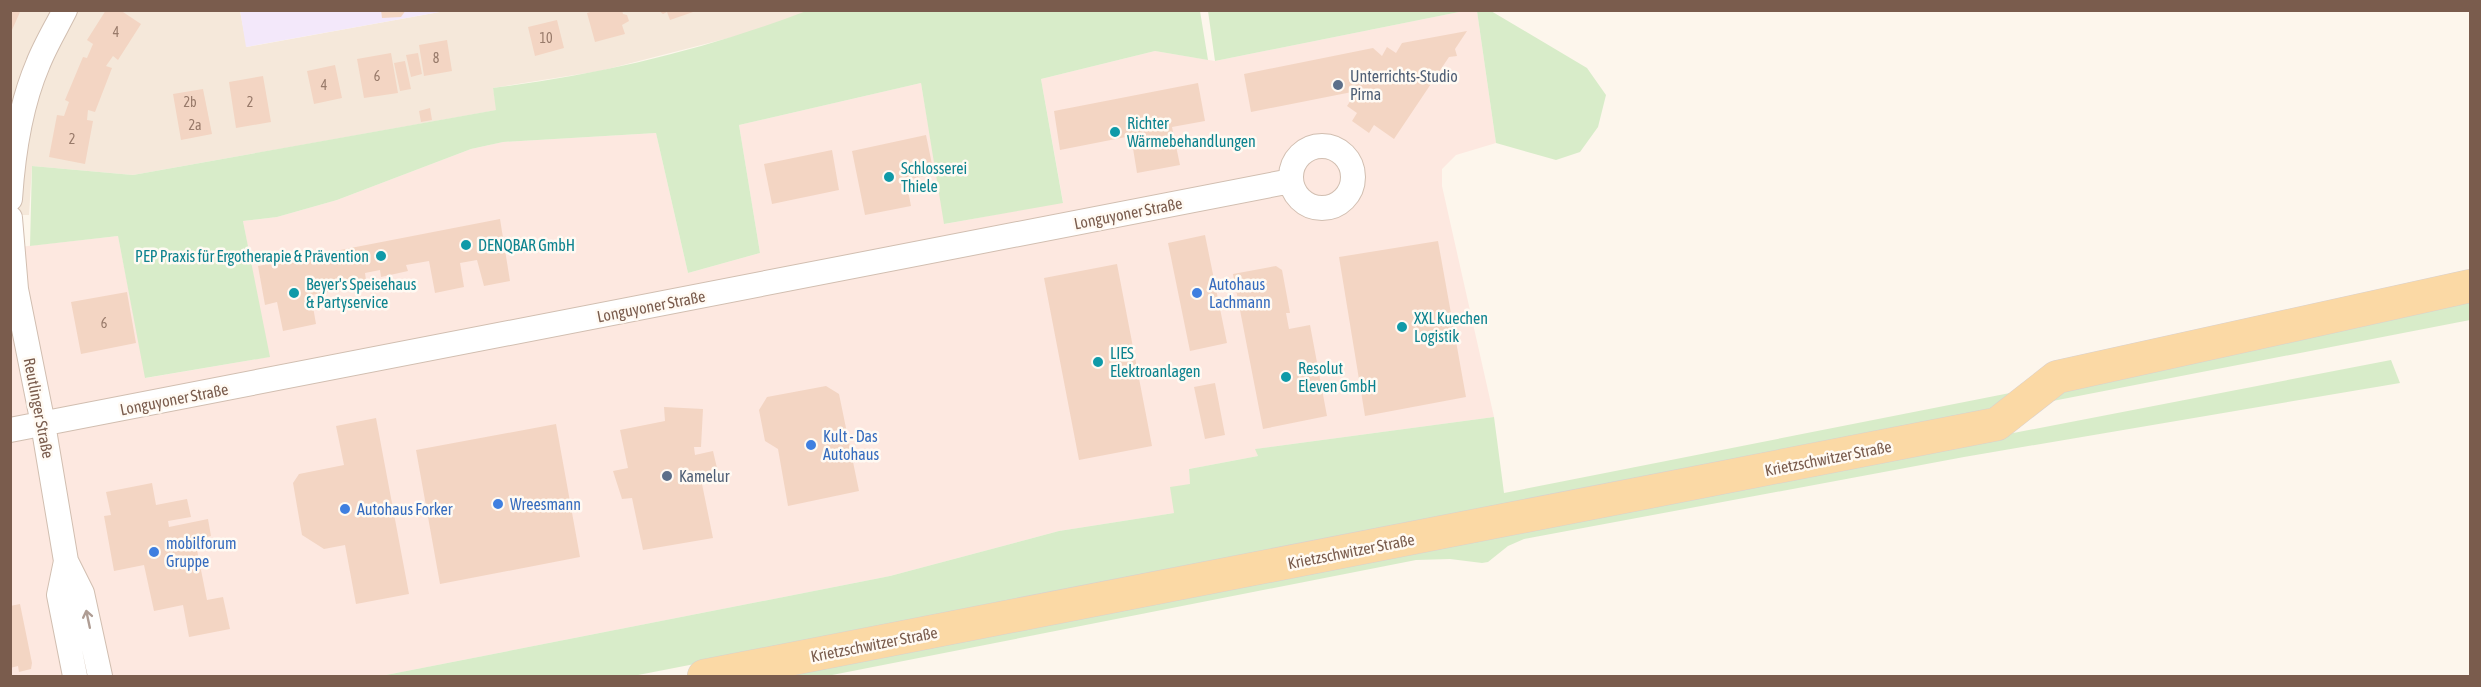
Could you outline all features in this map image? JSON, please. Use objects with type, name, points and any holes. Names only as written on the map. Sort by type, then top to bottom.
[{"type":"main road","name":"Krietzschwitzer Straße","points":[[704,676],[1997,424],[2057,378],[2470,286]]},
{"type":"street","points":[[10,199],[13,157],[32,81],[65,10]]},
{"type":"street","name":"Longuyoner Straße","points":[[10,430],[1291,181]]},
{"type":"street","name":"Reutlinger Straße","points":[[10,218],[15,289],[66,561],[82,593],[100,676]]},
{"type":"street","name":"Reutlinger Straße","points":[[66,561],[59,595],[75,676]]},
{"type":"shaded area","points":[[240,10],[445,11],[246,47]]},
{"type":"shaded area","points":[[11,11],[240,11],[247,47],[445,11],[809,11],[756,31],[600,71],[493,88],[497,110],[133,175],[32,166],[29,215],[11,215]]},
{"type":"shaded area","points":[[1464,11],[1477,11],[1496,143],[1456,155],[1442,169],[1442,186],[1494,417],[1256,449],[1258,456],[1189,469],[1190,484],[1174,513],[1059,531],[890,576],[381,676],[11,676],[10,248],[118,236],[146,378],[269,357],[243,221],[277,217],[337,200],[471,149],[503,142],[656,133],[688,273],[760,253],[739,125],[921,83],[945,224],[1063,202],[1041,79],[1155,51],[1215,61]]},
{"type":"green space","points":[[809,10],[1200,11],[1208,60],[1155,51],[1041,79],[1063,203],[944,224],[921,83],[739,125],[760,253],[688,273],[656,133],[503,142],[471,149],[337,200],[277,217],[243,221],[270,357],[145,378],[118,236],[30,246],[32,166],[133,175],[496,110],[493,88],[573,76],[653,59],[732,37]]},
{"type":"green space","points":[[1208,10],[1464,11],[1215,61]]},
{"type":"green space","points":[[1477,11],[1491,11],[1587,68],[1606,95],[1598,127],[1580,152],[1556,160],[1496,143]]},
{"type":"green space","points":[[2470,302],[2470,320],[633,676],[381,676],[890,576],[1059,531],[1174,513],[1170,487],[1190,484],[1189,469],[1258,456],[1255,449],[1494,417],[1504,493]]},
{"type":"green space","points":[[2391,360],[2400,383],[1964,457],[1524,539],[1508,546],[1488,562],[1450,559],[1416,560],[827,676],[758,676]]},
{"type":"building","points":[[10,10],[20,12],[12,30],[10,29]]},
{"type":"building","points":[[106,10],[120,10],[141,24],[118,60],[113,56],[106,66],[112,68],[95,112],[88,110],[87,120],[93,121],[85,164],[49,157],[57,115],[64,116],[69,102],[65,100],[83,57],[87,58],[93,44],[87,40]]},
{"type":"building","points":[[381,10],[406,10],[401,17],[382,18]]},
{"type":"building","points":[[597,10],[622,10],[629,21],[622,25],[625,34],[595,42],[587,13]]},
{"type":"building","points":[[658,10],[696,11],[670,20],[667,12],[663,14]]},
{"type":"building","points":[[557,20],[564,48],[535,56],[528,27]]},
{"type":"building","name":"Unterrichts-Studio Pirna","points":[[1467,31],[1455,49],[1457,56],[1449,57],[1394,139],[1374,125],[1369,133],[1352,121],[1357,113],[1347,106],[1357,91],[1251,112],[1244,74],[1373,48],[1382,56],[1387,47],[1396,53],[1402,43]]},
{"type":"building","points":[[447,40],[452,71],[424,76],[419,45]]},
{"type":"building","points":[[391,53],[398,93],[364,98],[357,59]]},
{"type":"building","points":[[418,53],[422,74],[411,77],[406,55]]},
{"type":"building","points":[[405,61],[411,89],[400,91],[394,63]]},
{"type":"building","points":[[335,65],[342,98],[314,104],[307,71]]},
{"type":"building","points":[[263,76],[271,122],[236,128],[229,82]]},
{"type":"building","name":"Richter Wärmebehandlungen","points":[[1198,83],[1205,121],[1172,127],[1180,165],[1137,173],[1131,136],[1060,150],[1054,111]]},
{"type":"building","points":[[203,89],[212,134],[181,140],[173,94]]},
{"type":"building","points":[[430,108],[432,120],[421,122],[419,111]]},
{"type":"building","name":"Schlosserei Thiele","points":[[926,135],[934,174],[906,180],[911,206],[865,215],[852,151]]},
{"type":"building","points":[[832,150],[839,190],[772,204],[764,164]]},
{"type":"building","points":[[500,219],[510,281],[484,286],[477,260],[460,263],[464,287],[435,293],[429,261],[406,265],[408,271],[381,277],[380,270],[365,273],[366,280],[339,285],[340,290],[311,295],[316,324],[283,331],[277,302],[265,305],[258,266]]},
{"type":"building","name":"Autohaus Lachmann","points":[[1205,235],[1227,343],[1190,351],[1168,243]]},
{"type":"building","name":"XXL Kuechen Logistik","points":[[1438,241],[1466,397],[1365,416],[1339,257]]},
{"type":"building","name":"LIES Elektroanlagen","points":[[1117,264],[1152,446],[1079,460],[1044,278]]},
{"type":"building","name":"Resolut Eleven GmbH","points":[[1276,266],[1282,270],[1290,313],[1286,313],[1289,329],[1310,325],[1327,416],[1263,429],[1233,274]]},
{"type":"building","points":[[127,292],[136,343],[81,354],[71,302]]},
{"type":"building","points":[[1215,383],[1225,435],[1205,439],[1194,387]]},
{"type":"building","name":"Kult - Das Autohaus","points":[[826,386],[839,394],[859,491],[788,506],[778,449],[765,441],[759,410],[767,397]]},
{"type":"building","name":"Kamelur","points":[[664,407],[703,409],[701,447],[694,447],[695,455],[713,451],[720,481],[702,484],[713,538],[643,550],[632,498],[622,499],[613,471],[628,468],[620,430],[665,421]]},
{"type":"building","name":"Autohaus Forker","points":[[376,418],[409,594],[356,604],[345,545],[324,549],[302,535],[293,483],[299,474],[344,465],[336,426]]},
{"type":"building","name":"Wreesmann","points":[[556,424],[580,557],[440,584],[416,450]]},
{"type":"building","name":"mobilforum Gruppe","points":[[152,483],[156,505],[187,499],[191,517],[168,521],[169,527],[208,519],[211,536],[195,540],[207,600],[223,597],[230,629],[189,637],[183,605],[154,611],[144,565],[114,571],[104,516],[111,515],[106,492]]},
{"type":"building","points":[[20,604],[32,663],[31,669],[19,672],[18,666],[10,668],[10,606]]},
{"type":"place","name":"Unterrichts-Studio Pirna","points":[[1338,85]]},
{"type":"place","name":"Richter Wärmebehandlungen","points":[[1115,132]]},
{"type":"place","name":"Schlosserei Thiele","points":[[889,177]]},
{"type":"place","name":"DENQBAR GmbH","points":[[466,245]]},
{"type":"place","name":"PEP Praxis für Ergotherapie & Prävention","points":[[381,256]]},
{"type":"place","name":"Beyer's Speisehaus & Partyservice","points":[[294,293]]},
{"type":"place","name":"Autohaus Lachmann","points":[[1197,293]]},
{"type":"place","name":"XXL Kuechen Logistik","points":[[1402,327]]},
{"type":"place","name":"LIES Elektroanlagen","points":[[1098,362]]},
{"type":"place","name":"Resolut Eleven GmbH","points":[[1286,377]]},
{"type":"place","name":"Kult - Das Autohaus","points":[[811,445]]},
{"type":"place","name":"Kamelur","points":[[667,476]]},
{"type":"place","name":"Wreesmann","points":[[498,504]]},
{"type":"place","name":"Autohaus Forker","points":[[345,509]]},
{"type":"place","name":"mobilforum Gruppe","points":[[154,552]]}]
